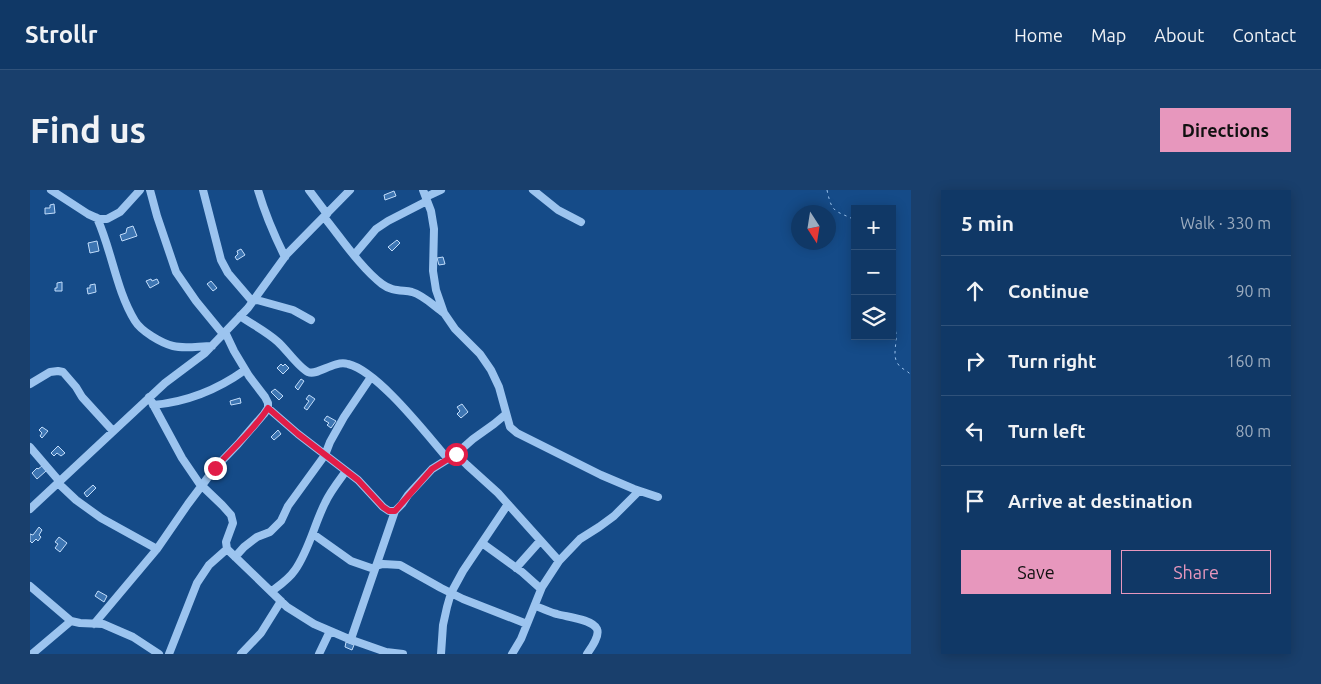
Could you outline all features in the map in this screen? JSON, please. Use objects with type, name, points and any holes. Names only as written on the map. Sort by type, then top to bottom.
[{"type":"street","points":[[51,190],[72,205],[98,218],[107,219],[113,217],[140,190]]},
{"type":"street","points":[[94,624],[157,549],[201,485],[268,408],[265,397],[224,333],[196,301],[176,272],[150,190]]},
{"type":"street","points":[[203,190],[221,260],[233,279],[252,302]]},
{"type":"street","points":[[258,190],[273,234],[284,257]]},
{"type":"street","points":[[309,190],[325,216],[354,255],[383,285],[390,289],[412,292],[444,313]]},
{"type":"street","points":[[30,509],[164,383],[205,353],[252,302],[284,257],[350,190]]},
{"type":"street","points":[[354,255],[376,230],[388,221],[425,196],[441,190]]},
{"type":"street","points":[[533,190],[558,210],[581,222]]},
{"type":"street","points":[[425,196],[431,211],[434,229],[433,271],[436,290],[444,313],[454,329],[480,354],[490,370],[499,387],[510,427],[517,433],[601,475],[658,497]]},
{"type":"street","points":[[98,218],[108,242],[117,278],[135,322],[150,335],[173,346],[212,346]]},
{"type":"street","points":[[252,302],[257,300],[284,307],[311,320]]},
{"type":"street","points":[[240,316],[271,336],[308,372],[319,372],[335,364],[343,363],[362,369],[392,396],[448,459]]},
{"type":"street","points":[[154,405],[179,402],[197,396],[210,391],[246,370]]},
{"type":"street","points":[[30,384],[50,372],[63,372],[82,397],[113,431]]},
{"type":"street","points":[[236,557],[244,547],[257,537],[270,532],[281,521],[288,506],[325,455],[344,417],[371,377]]},
{"type":"street","points":[[149,397],[182,458],[201,485],[231,515],[232,523],[226,542],[227,549],[287,608],[314,624],[381,652],[402,654]]},
{"type":"street","points":[[268,408],[358,480],[383,507],[389,511],[395,511]]},
{"type":"street","points":[[351,639],[395,511],[432,469],[456,454],[506,414]]},
{"type":"street","points":[[30,447],[59,483],[76,500],[101,518],[157,549]]},
{"type":"street","points":[[456,454],[508,504],[559,561]]},
{"type":"street","points":[[272,592],[294,572],[313,534],[324,504],[346,471]]},
{"type":"street","points":[[512,654],[521,639],[541,589],[559,561],[580,539],[599,528],[614,516],[639,491]]},
{"type":"street","points":[[441,654],[443,625],[451,593],[463,571],[508,504]]},
{"type":"street","points":[[313,534],[351,561],[375,567],[383,564],[400,565],[451,593],[527,624]]},
{"type":"street","points":[[516,568],[540,541]]},
{"type":"street","points":[[482,543],[541,589]]},
{"type":"street","points":[[169,654],[197,583],[209,565],[227,549]]},
{"type":"street","points":[[30,586],[71,621],[103,624],[133,637],[159,654]]},
{"type":"street","points":[[241,654],[261,634],[281,601]]},
{"type":"street","points":[[535,606],[555,614],[588,622],[596,628],[597,636],[588,654]]},
{"type":"street","points":[[32,654],[71,621]]},
{"type":"street","points":[[319,654],[330,631]]},
{"type":"path","points":[[827,190],[835,211],[851,218]]},
{"type":"path","points":[[896,340],[895,356],[897,363],[911,374]]},
{"type":"building","points":[[394,191],[396,196],[385,200],[384,195]]},
{"type":"building","points":[[54,204],[55,213],[45,214],[45,208],[50,208],[50,205]]},
{"type":"building","points":[[133,226],[137,236],[122,241],[120,235],[126,233],[127,228]]},
{"type":"building","points":[[397,240],[400,243],[392,251],[388,247]]},
{"type":"building","points":[[97,241],[99,251],[90,253],[88,243]]},
{"type":"building","points":[[241,249],[245,255],[237,260],[235,257],[238,254],[237,251]]},
{"type":"building","points":[[443,257],[445,264],[439,265],[437,258]]},
{"type":"building","points":[[151,279],[152,281],[157,279],[159,283],[150,288],[146,281]]},
{"type":"building","points":[[211,281],[217,288],[213,291],[207,284]]},
{"type":"building","points":[[62,282],[62,291],[55,291],[57,283]]},
{"type":"building","points":[[95,284],[96,292],[88,294],[87,288]]},
{"type":"building","points":[[281,364],[283,366],[285,364],[289,368],[283,374],[277,368]]},
{"type":"building","points":[[301,379],[304,381],[298,390],[295,387]]},
{"type":"building","points":[[275,389],[283,396],[279,400],[271,392]]},
{"type":"building","points":[[309,395],[315,399],[307,410],[304,408],[309,401],[306,399]]},
{"type":"building","points":[[240,398],[241,403],[231,405],[230,401]]},
{"type":"building","points":[[462,404],[468,412],[461,418],[457,414],[460,411],[457,407]]},
{"type":"building","points":[[327,416],[336,421],[331,428],[327,425],[329,423],[324,420]]},
{"type":"building","points":[[42,427],[48,431],[42,438],[40,436],[42,433],[39,430]]},
{"type":"building","points":[[278,430],[281,434],[274,440],[271,437]]},
{"type":"building","points":[[58,446],[65,453],[61,456],[57,453],[54,456],[51,453]]},
{"type":"building","points":[[42,466],[46,471],[37,479],[32,473]]},
{"type":"building","points":[[93,485],[96,488],[87,497],[84,493]]},
{"type":"building","points":[[39,527],[42,530],[39,535],[41,537],[38,541],[36,539],[32,543],[30,541],[30,534],[33,535]]},
{"type":"building","points":[[59,537],[67,543],[60,552],[55,548],[58,544],[55,542]]},
{"type":"building","points":[[98,591],[107,596],[104,602],[95,596]]},
{"type":"building","points":[[346,642],[354,645],[352,650],[345,647]]},
{"type":"route","points":[[215,468],[268,408],[298,434],[358,480],[389,511],[395,511],[432,469],[456,454]]}]
